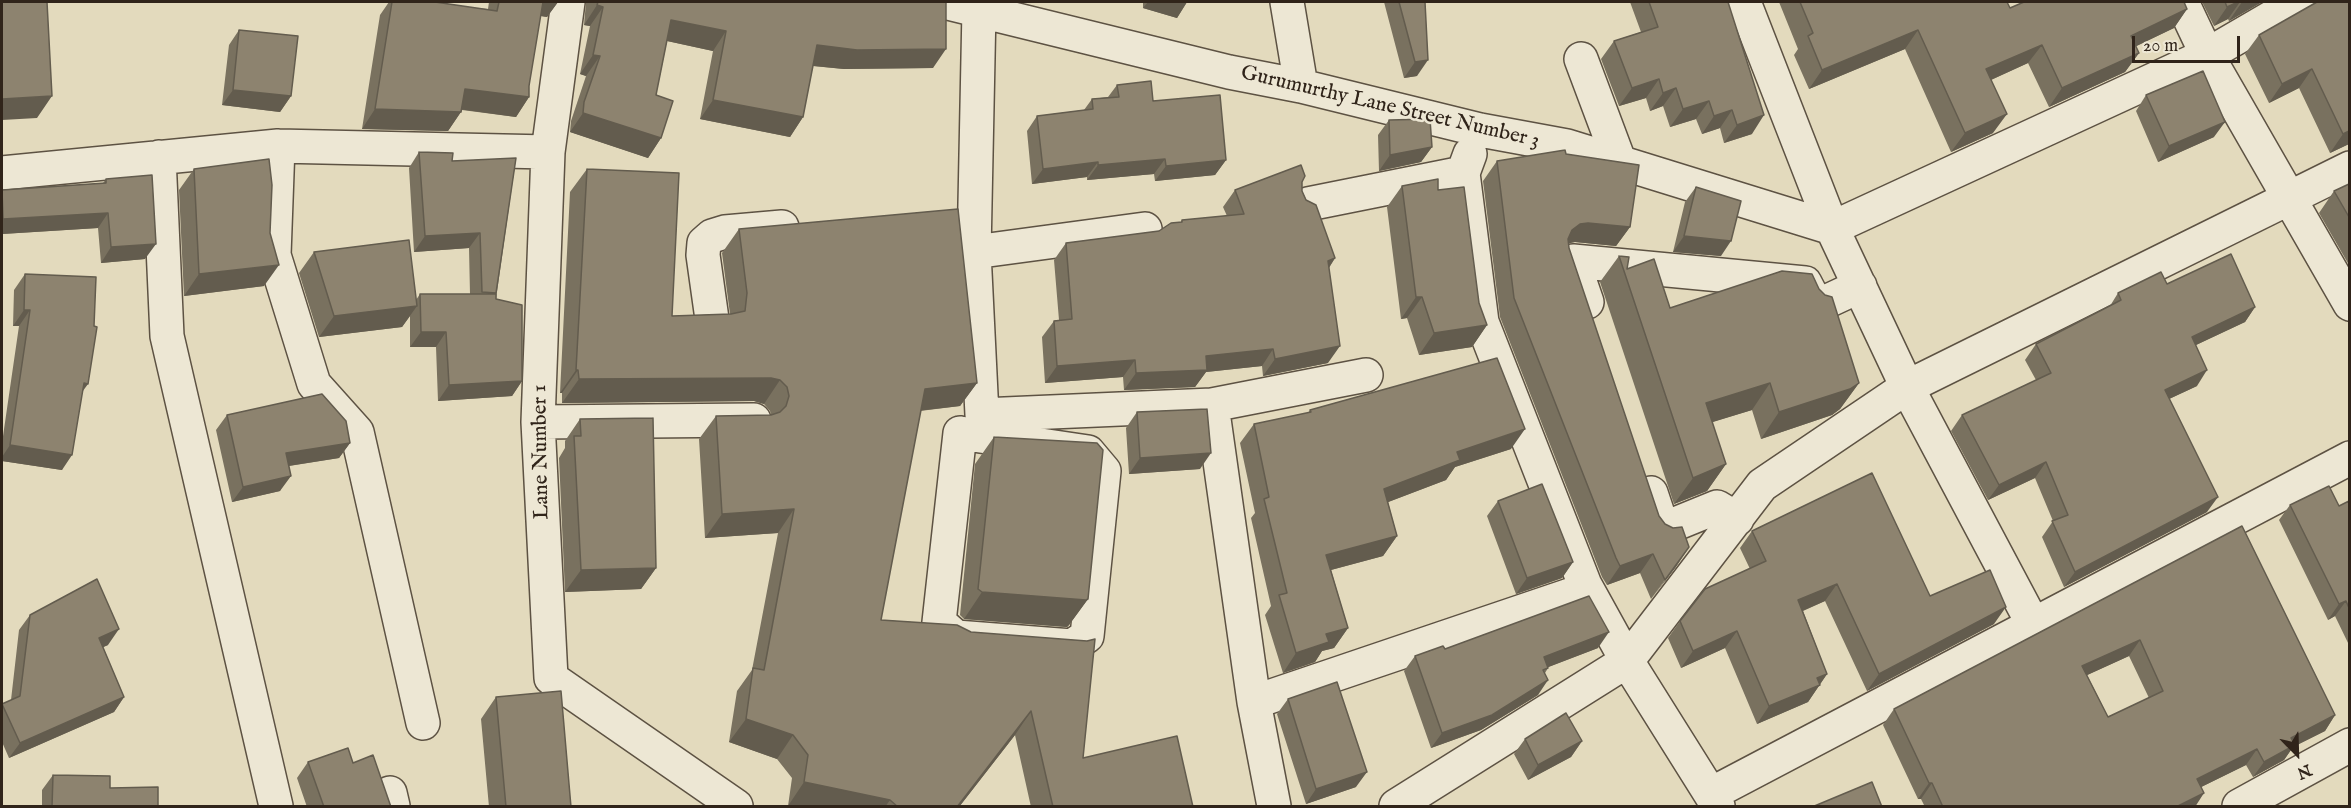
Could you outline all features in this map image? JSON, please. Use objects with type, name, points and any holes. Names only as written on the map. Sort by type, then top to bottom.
[{"type":"street","name":"Lane Number 1","points":[[568,2],[548,152],[538,422],[551,678],[736,807]]},
{"type":"street","name":"Gurumurthy Lane Street Number 3","points":[[944,2],[978,5],[1229,72],[1300,86],[1480,130],[1567,146],[1832,228]]},
{"type":"street","points":[[1287,2],[1300,86]]},
{"type":"street","points":[[1744,2],[1832,228],[1907,387],[2033,624]]},
{"type":"street","points":[[2182,2],[2207,55],[2349,304]]},
{"type":"street","points":[[1832,228],[2207,55],[2298,2]]},
{"type":"street","points":[[978,5],[975,212],[978,425]]},
{"type":"street","points":[[1581,59],[1620,163]]},
{"type":"street","points":[[1480,130],[1463,173],[1482,322],[1585,585],[1627,661],[1714,800],[2033,624],[2349,458]]},
{"type":"street","points":[[278,146],[274,255],[314,384],[357,432],[423,723]]},
{"type":"street","points":[[2,173],[278,146],[548,152]]},
{"type":"street","points":[[159,156],[167,336],[276,807]]},
{"type":"street","points":[[1396,807],[1436,796],[1627,661],[1762,485],[1907,387],[2349,168]]},
{"type":"street","points":[[1308,204],[1463,173]]},
{"type":"street","points":[[939,214],[975,212]]},
{"type":"street","points":[[712,319],[703,255],[704,243],[712,236],[725,232],[808,225]]},
{"type":"street","points":[[975,252],[1145,228]]},
{"type":"street","points":[[1595,328],[1573,261],[1804,283],[1817,306],[1860,286]]},
{"type":"street","points":[[978,425],[1088,452],[1104,471],[1087,636],[1072,646],[957,637],[939,622],[960,433],[978,425],[1212,405],[1366,375]]},
{"type":"street","points":[[1212,405],[1254,702],[1274,807]]},
{"type":"street","points":[[538,422],[754,420]]},
{"type":"street","points":[[1640,462],[1663,529],[1717,507],[1737,519]]},
{"type":"street","points":[[1254,702],[1570,595]]},
{"type":"street","points":[[2239,807],[2349,745]]},
{"type":"building","points":[[2,2],[47,2],[52,96],[2,99]]},
{"type":"building","points":[[392,2],[435,2],[497,11],[499,2],[543,2],[529,97],[465,89],[461,112],[375,109]]},
{"type":"building","points":[[598,2],[946,2],[946,49],[857,50],[817,45],[803,117],[713,100],[726,31],[671,20],[656,95],[673,101],[661,138],[583,113],[584,102],[600,56],[593,55],[603,7],[597,5]]},
{"type":"building","points":[[1399,2],[1425,2],[1428,60],[1415,62]]},
{"type":"building","points":[[1649,2],[1728,2],[1764,115],[1737,125],[1732,110],[1714,116],[1709,101],[1683,109],[1676,88],[1663,93],[1659,79],[1632,88],[1614,41],[1658,27]]},
{"type":"building","points":[[1800,2],[2007,2],[2010,8],[2024,2],[2184,2],[2187,9],[2131,36],[2139,53],[2062,88],[2042,45],[1986,69],[2007,114],[1965,133],[1918,30],[1822,70],[1808,36],[1813,33]]},
{"type":"building","points":[[2225,2],[2238,2],[2227,7]]},
{"type":"building","points":[[2317,2],[2349,2],[2349,131],[2343,134],[2312,69],[2282,84],[2259,35]]},
{"type":"building","points":[[239,30],[298,36],[291,96],[233,90]]},
{"type":"building","points":[[2203,71],[2225,122],[2169,146],[2146,95]]},
{"type":"building","points":[[1151,81],[1153,101],[1220,95],[1226,160],[1166,166],[1165,159],[1098,165],[1098,162],[1043,169],[1037,116],[1093,109],[1092,99],[1119,97],[1117,85]]},
{"type":"building","points":[[1430,119],[1432,147],[1390,155],[1389,120]]},
{"type":"building","points":[[1565,150],[1566,154],[1639,165],[1630,227],[1580,224],[1572,230],[1568,239],[1569,248],[1659,516],[1665,524],[1673,528],[1682,527],[1689,547],[1665,580],[1653,554],[1620,566],[1514,298],[1497,161]]},
{"type":"building","points":[[419,152],[453,153],[452,161],[516,158],[496,293],[482,292],[480,233],[425,236]]},
{"type":"building","points":[[269,159],[272,185],[270,233],[279,265],[199,274],[194,169]]},
{"type":"building","points":[[1301,165],[1305,176],[1302,191],[1306,200],[1316,205],[1335,258],[1328,261],[1340,346],[1275,359],[1273,349],[1206,356],[1207,370],[1136,373],[1135,360],[1057,366],[1054,321],[1072,319],[1066,243],[1159,231],[1171,223],[1182,222],[1182,220],[1244,214],[1235,190]]},
{"type":"building","points":[[587,169],[679,173],[672,316],[731,314],[745,311],[747,293],[739,229],[958,209],[977,383],[925,389],[881,620],[957,625],[971,632],[1087,641],[1095,639],[1083,758],[1177,736],[1193,807],[1053,807],[1031,711],[957,807],[898,807],[890,800],[804,782],[808,755],[793,735],[746,719],[753,668],[764,670],[794,509],[722,514],[716,416],[771,415],[780,412],[786,406],[789,396],[787,387],[780,380],[771,378],[579,379],[578,370],[576,370]]},
{"type":"building","points":[[152,175],[156,244],[111,247],[108,213],[3,219],[2,190],[106,183],[106,179]]},
{"type":"building","points":[[1438,179],[1438,190],[1464,187],[1479,303],[1487,325],[1434,333],[1422,297],[1416,297],[1402,186]]},
{"type":"building","points":[[2349,184],[2349,217],[2334,191]]},
{"type":"building","points":[[1696,187],[1741,201],[1731,241],[1684,236]]},
{"type":"building","points":[[409,240],[417,306],[334,316],[314,252]]},
{"type":"building","points":[[2231,254],[2255,307],[2192,337],[2207,370],[2165,390],[2218,497],[2075,572],[2052,521],[2068,515],[2046,462],[1999,485],[1962,415],[2051,373],[2036,344],[2121,300],[2118,293],[2161,272],[2167,284]]},
{"type":"building","points":[[1619,256],[1629,257],[1627,269],[1654,259],[1670,308],[1782,271],[1812,274],[1819,289],[1825,295],[1832,297],[1859,383],[1850,389],[1779,412],[1770,383],[1706,403],[1726,464],[1693,478]]},
{"type":"building","points":[[25,274],[96,277],[94,326],[97,327],[88,384],[84,383],[72,455],[10,445],[30,310],[24,310]]},
{"type":"building","points":[[420,294],[496,294],[496,299],[522,305],[522,381],[449,385],[446,332],[421,332]]},
{"type":"building","points":[[1497,358],[1525,429],[1457,452],[1460,460],[1384,489],[1397,536],[1326,555],[1348,628],[1326,634],[1329,642],[1296,653],[1279,595],[1287,593],[1264,499],[1269,497],[1254,424],[1311,412],[1310,410]]},
{"type":"building","points":[[322,394],[346,421],[350,443],[286,453],[291,476],[243,487],[227,415]]},
{"type":"building","points":[[1207,409],[1211,453],[1140,458],[1137,412]]},
{"type":"building","points":[[653,418],[656,568],[581,570],[574,436],[581,436],[580,419]]},
{"type":"building","points":[[994,437],[1097,443],[1103,450],[1088,599],[982,592],[978,589]]},
{"type":"building","points":[[1872,473],[1930,596],[1990,570],[2006,607],[1879,674],[1837,584],[1798,600],[1827,674],[1817,678],[1820,685],[1769,706],[1737,631],[1693,651],[1680,621],[1705,589],[1766,561],[1752,531]]},
{"type":"building","points":[[1542,484],[1573,562],[1527,578],[1498,501]]},
{"type":"building","points":[[2329,486],[2339,506],[2349,501],[2349,608],[2346,601],[2339,604],[2290,505]]},
{"type":"building","points":[[2242,526],[2335,715],[2291,738],[2295,745],[2264,762],[2257,749],[2197,779],[2204,793],[2176,807],[1943,807],[1894,709]],"holes":[[[2140,640],[2163,691],[2108,717],[2082,666]]]},
{"type":"building","points":[[97,579],[119,629],[99,638],[124,697],[20,743],[2,704],[20,696],[30,615]]},
{"type":"building","points":[[1589,596],[1609,632],[1544,657],[1548,668],[1543,670],[1548,680],[1492,715],[1442,733],[1415,656],[1443,646],[1445,649]]},
{"type":"building","points":[[1337,682],[1367,772],[1316,789],[1288,699]]},
{"type":"building","points":[[561,691],[571,807],[506,807],[496,697]]},
{"type":"building","points":[[1566,713],[1582,741],[1538,765],[1525,739]]},
{"type":"building","points":[[348,748],[353,763],[373,755],[391,807],[324,807],[308,762]]},
{"type":"building","points":[[53,775],[110,776],[110,788],[158,787],[158,807],[52,807]]},
{"type":"building","points":[[1872,782],[1882,807],[1812,807]]}]
